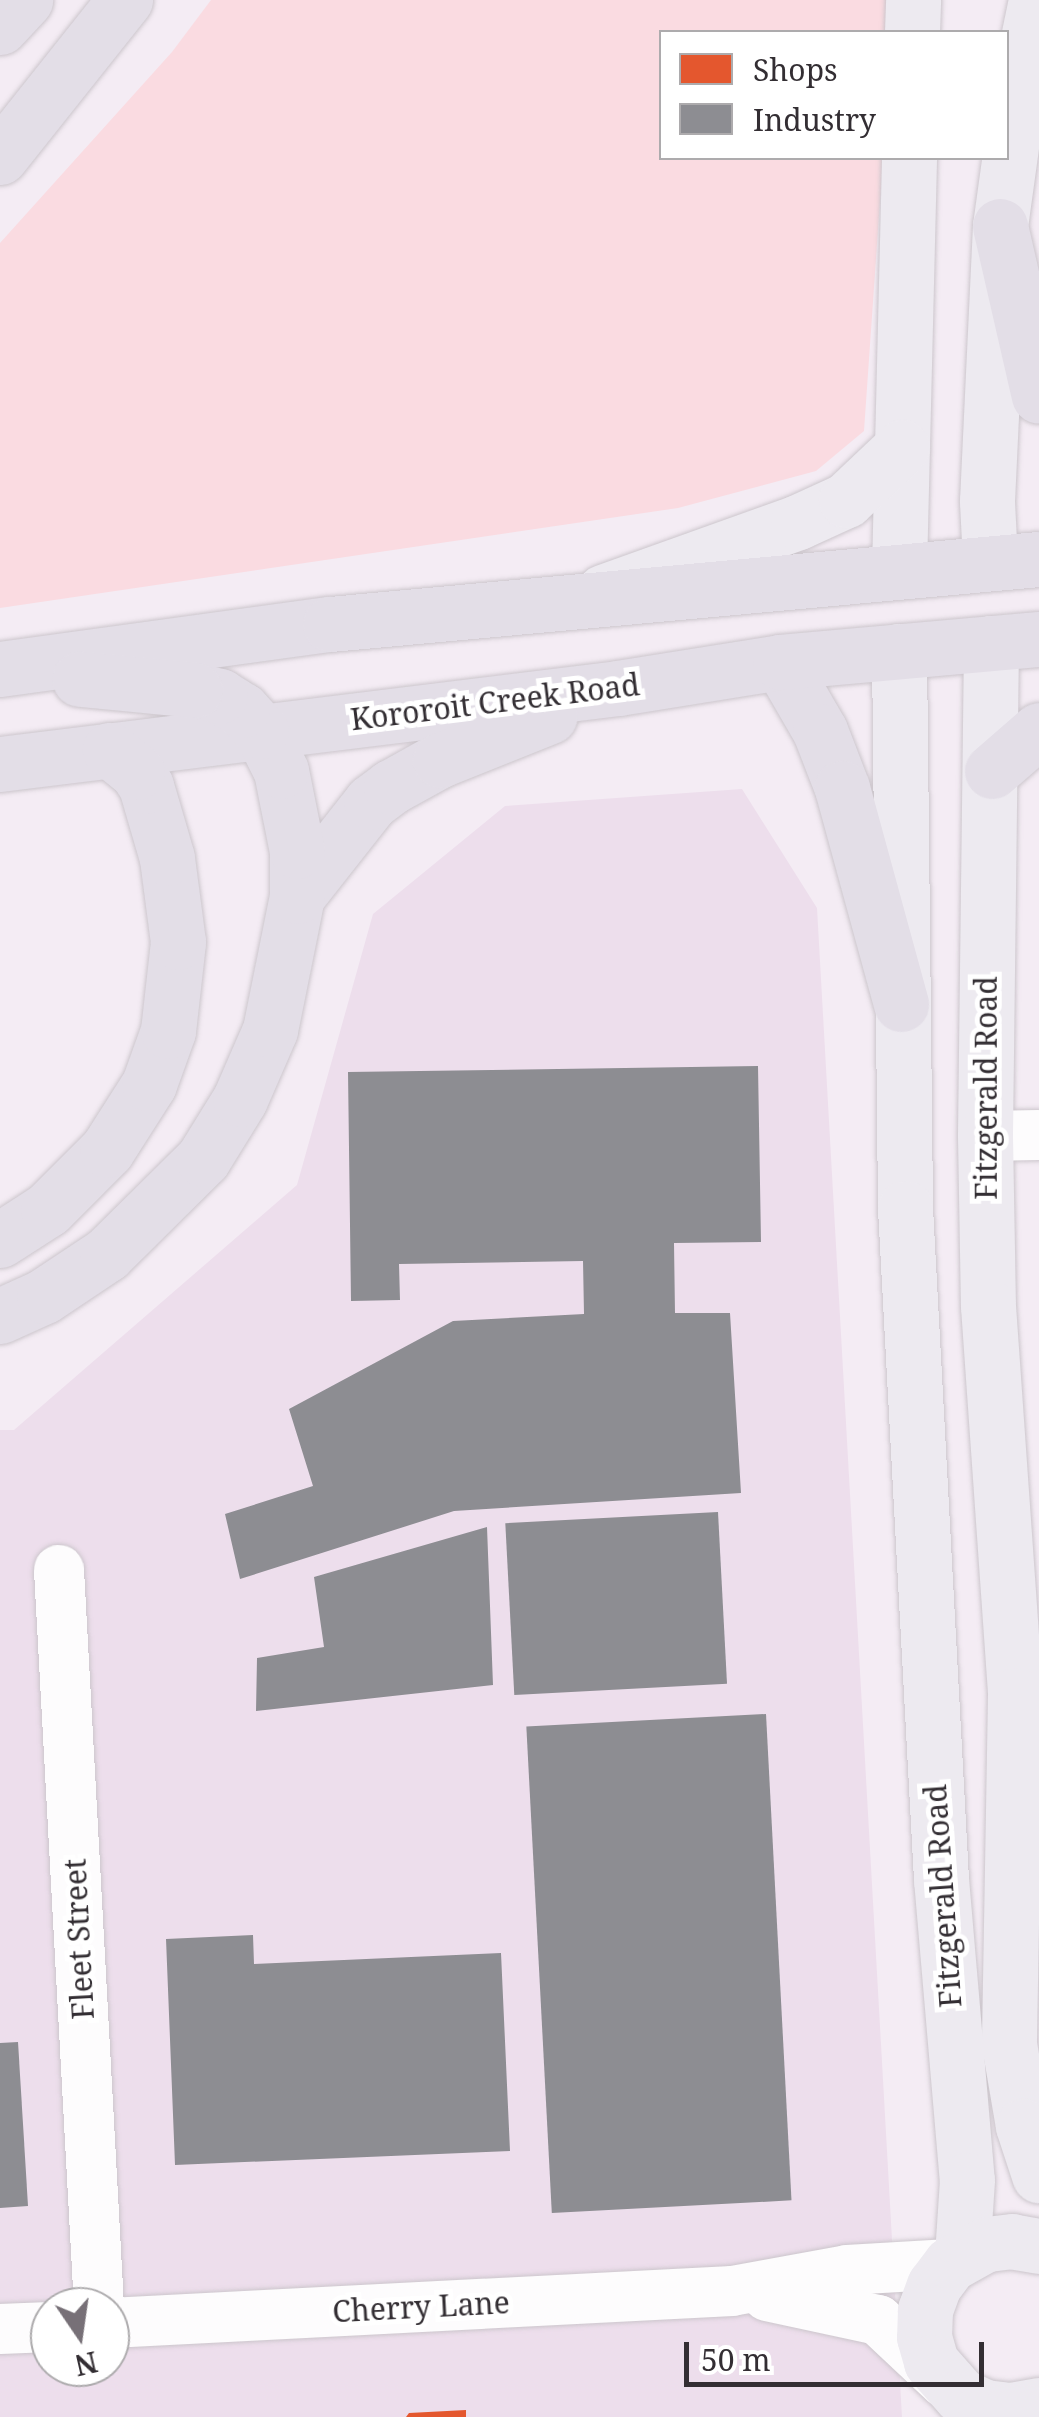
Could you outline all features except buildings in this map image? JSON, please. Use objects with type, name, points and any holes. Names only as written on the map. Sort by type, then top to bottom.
[{"type":"highway","points":[[0,27],[25,0]]},
{"type":"highway","points":[[0,157],[126,0]]},
{"type":"highway","points":[[1000,226],[1039,396]]},
{"type":"highway","points":[[6,669],[330,624],[1014,560]]},
{"type":"highway","name":"Fitzgerald Road","points":[[1014,560],[1015,641]]},
{"type":"highway","name":"Fitzgerald Road","points":[[899,569],[899,651]]},
{"type":"highway","name":"Kororoit Creek Road","points":[[0,764],[618,688],[780,662],[1015,641]]},
{"type":"highway","points":[[780,662],[820,731],[842,788],[900,1004]]},
{"type":"highway","points":[[0,1316],[44,1296],[108,1254],[203,1159],[240,1100],[270,1030],[297,896],[292,812],[281,771],[260,730],[242,710],[220,696],[195,690],[134,687],[6,669]]},
{"type":"highway","points":[[297,896],[371,802],[390,787],[440,760],[618,688]]},
{"type":"highway","points":[[992,771],[1039,730]]},
{"type":"highway","points":[[0,1240],[48,1209],[107,1150],[149,1084],[168,1032],[178,942],[167,858],[146,786],[137,772],[110,750]]},
{"type":"main road","points":[[912,30],[914,0]]},
{"type":"main road","name":"Fitzgerald Road","points":[[1014,560],[987,501],[1000,226],[1022,67],[1036,0]]},
{"type":"main road","name":"Fitzgerald Road","points":[[899,569],[908,160]]},
{"type":"main road","points":[[582,600],[798,522],[846,500],[902,447]]},
{"type":"main road","name":"Fitzgerald Road","points":[[1015,641],[992,771],[985,950],[988,1306],[1015,1694],[1009,2044],[1023,2126],[1039,2176]]},
{"type":"main road","name":"Fitzgerald Road","points":[[899,651],[900,1004],[924,1602],[967,2180],[956,2259]]},
{"type":"main road","points":[[1039,2246],[1012,2241],[986,2244],[956,2259],[934,2285],[924,2323],[931,2362],[958,2399],[1010,2410],[1039,2404]]},
{"type":"street","points":[[986,1136],[1039,1136]]},
{"type":"street","name":"Fleet Street","points":[[60,1570],[98,2287]]},
{"type":"street","name":"Cherry Lane","points":[[130,2323],[732,2291],[847,2270],[956,2259]]},
{"type":"street","name":"Cherry Lane","points":[[732,2291],[878,2320],[958,2399]]},
{"type":"street","points":[[0,2329],[30,2327]]},
{"type":"shaded area","points":[[211,0],[891,0],[890,30],[659,30],[659,160],[883,160],[864,431],[816,471],[678,508],[0,608],[0,243],[172,52]]},
{"type":"shaded area","points":[[742,789],[817,908],[902,2417],[0,2417],[0,1430],[14,1430],[297,1185],[373,914],[505,806]]}]
